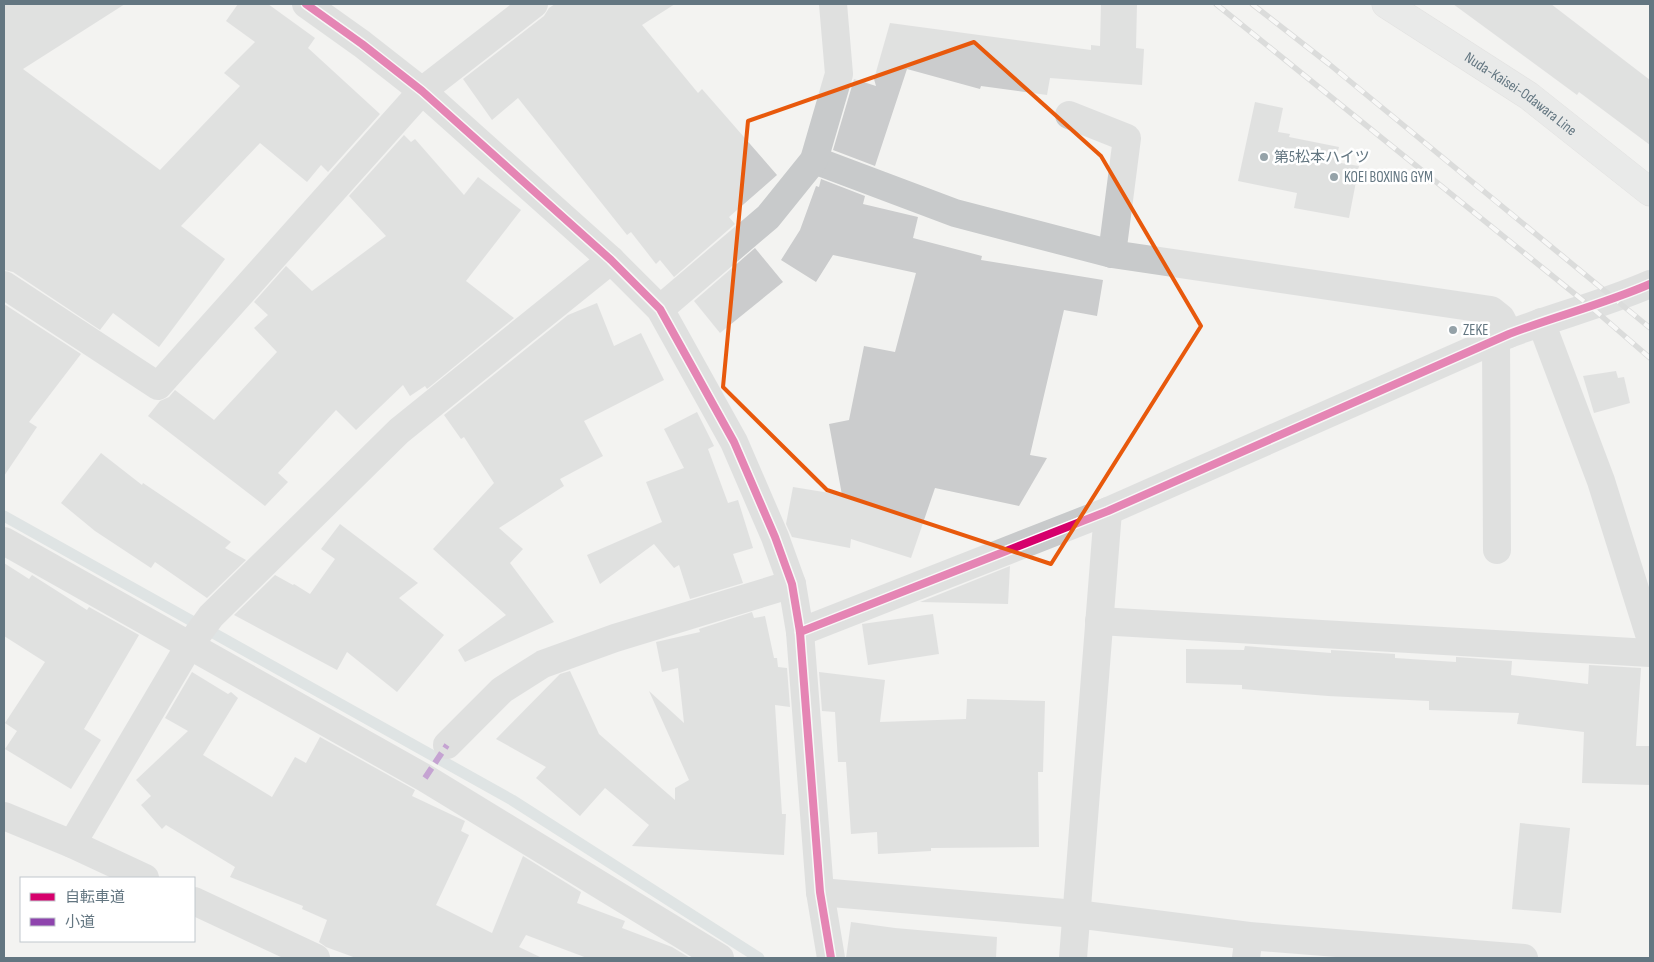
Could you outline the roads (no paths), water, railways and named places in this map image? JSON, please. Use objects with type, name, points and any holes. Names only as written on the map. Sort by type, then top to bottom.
[{"type":"main road","name":"Nuda-Kaisei-Odawara Line","points":[[1386,4],[1529,96],[1650,192]]},
{"type":"street","points":[[306,4],[362,44],[422,91],[611,260],[660,309],[734,442],[775,537],[792,584],[800,632],[820,892],[831,958]]},
{"type":"street","points":[[4,285],[158,386],[422,91],[534,4]]},
{"type":"street","points":[[660,309],[768,217],[814,160],[839,74],[832,4]]},
{"type":"street","points":[[1069,115],[1127,138],[1112,254]]},
{"type":"street","points":[[814,160],[955,213],[1112,254],[1491,310],[1501,318],[1503,337],[1497,550]]},
{"type":"street","points":[[72,844],[189,646],[211,616],[400,431],[611,260]]},
{"type":"street","points":[[800,632],[1108,511],[1503,337],[1541,322],[1616,299],[1650,284]]},
{"type":"street","points":[[1541,322],[1601,481],[1650,638]]},
{"type":"street","points":[[1073,958],[1108,511]]},
{"type":"street","points":[[4,541],[425,778],[720,958]]},
{"type":"street","points":[[447,744],[502,690],[543,664],[615,638],[792,584]]},
{"type":"street","points":[[1099,622],[1650,652]]},
{"type":"street","points":[[4,816],[72,844],[143,877]]},
{"type":"street","points":[[820,892],[1076,914],[1247,947],[1524,958]]},
{"type":"street","points":[[195,901],[316,958]]},
{"type":"waterway","points":[[4,516],[512,800],[759,958]]},
{"type":"railway","points":[[1216,4],[1591,307],[1650,358]]},
{"type":"railway","points":[[1252,4],[1329,64],[1650,328]]},
{"type":"place","name":"第5松本ハイツ","points":[[1264,157]]},
{"type":"place","name":"KOEI BOXING GYM","points":[[1334,177]]},
{"type":"place","name":"ZEKE","points":[[1453,330]]}]
